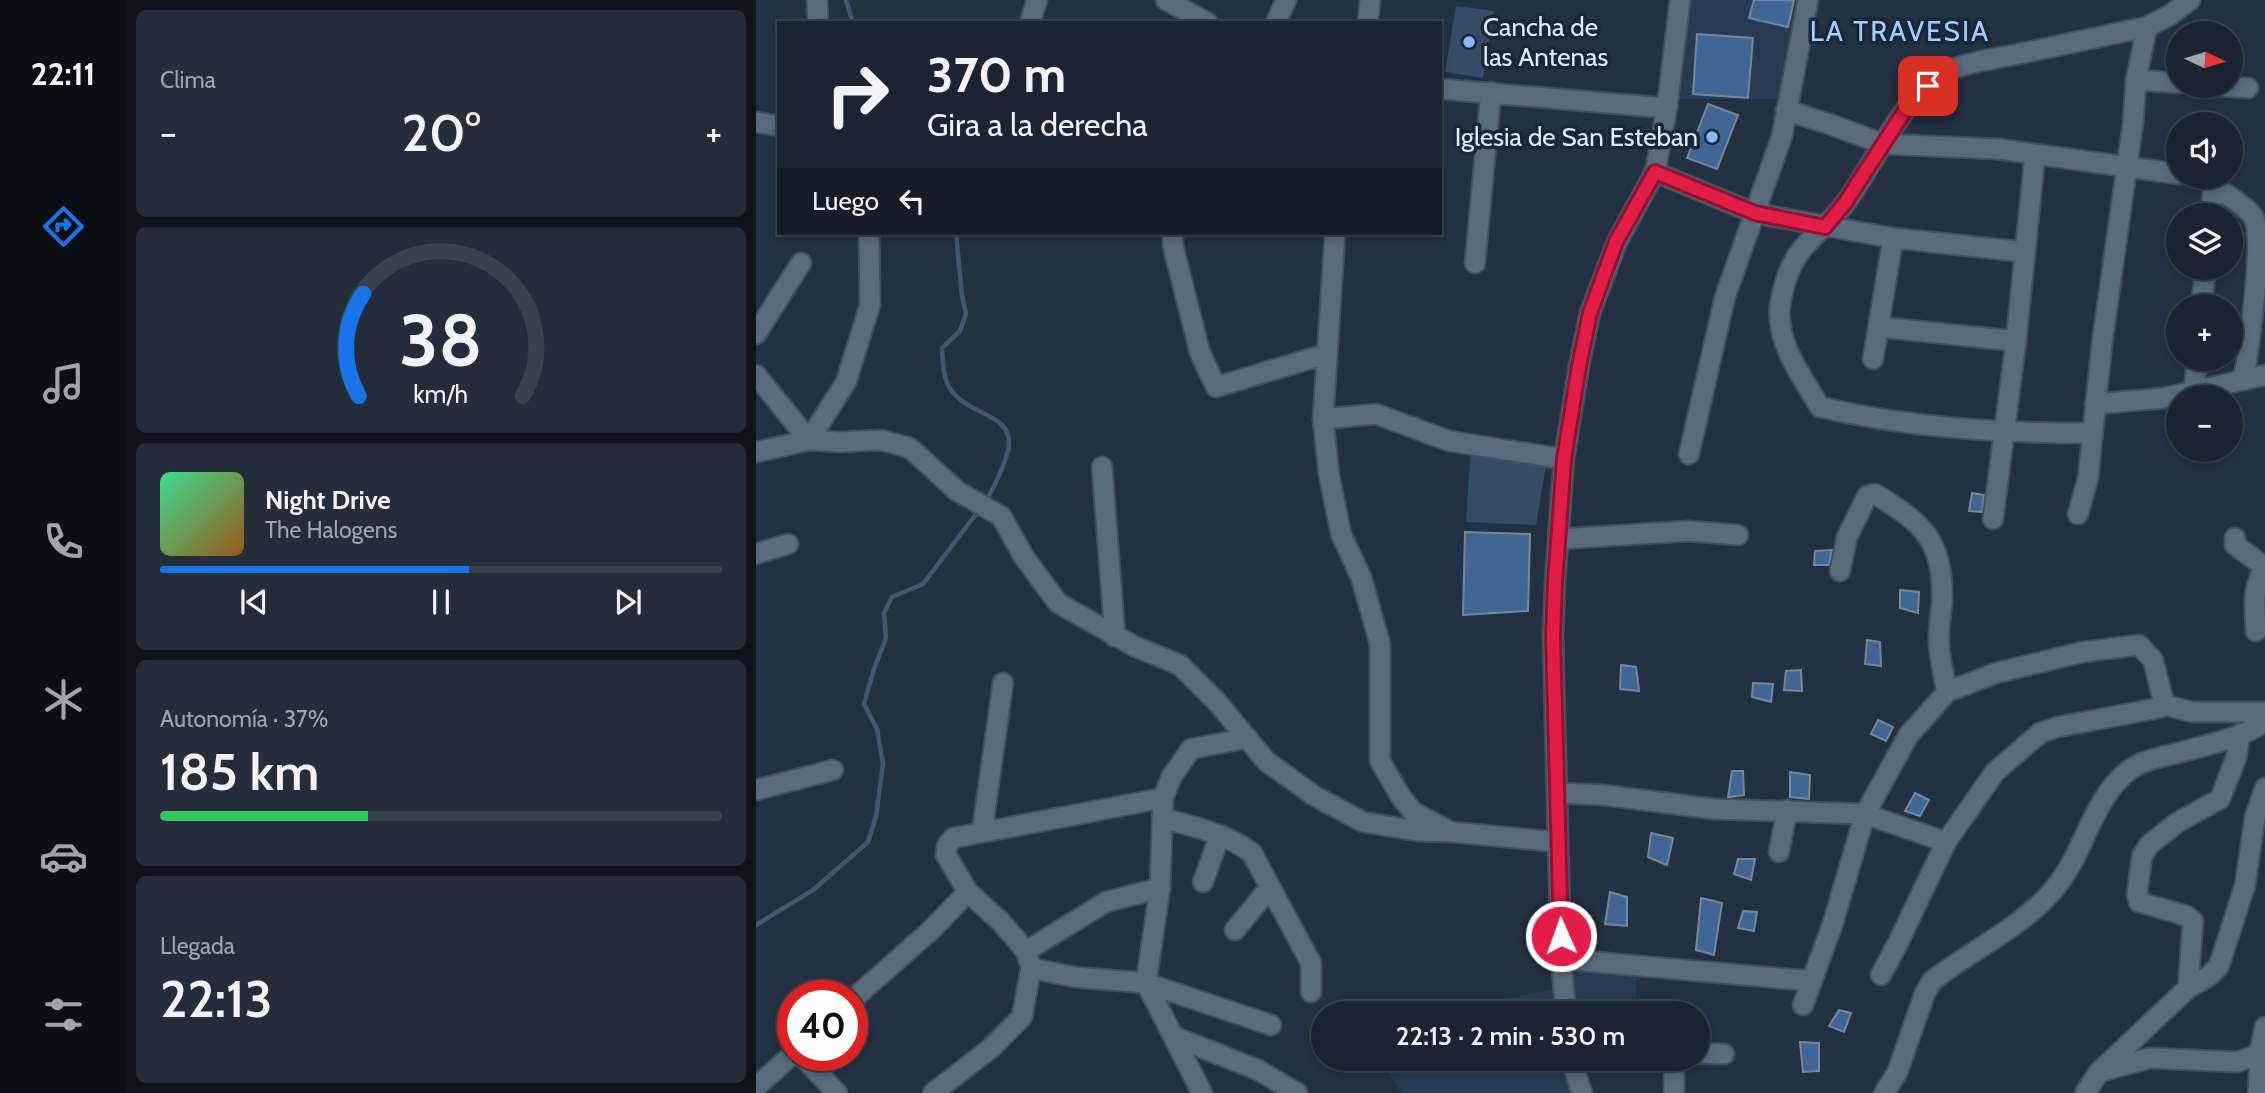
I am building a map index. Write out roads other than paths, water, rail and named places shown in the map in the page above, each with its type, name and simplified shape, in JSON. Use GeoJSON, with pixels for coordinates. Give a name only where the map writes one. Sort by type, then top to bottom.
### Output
{"type":"FeatureCollection","features":[{"type":"Feature","properties":{"kind":"street"},"geometry":{"type":"LineString","coordinates":[[817,0],[818,21]]}},
{"type":"Feature","properties":{"kind":"street"},"geometry":{"type":"LineString","coordinates":[[1031,21],[1037,0]]}},
{"type":"Feature","properties":{"kind":"street"},"geometry":{"type":"LineString","coordinates":[[1166,0],[1204,21]]}},
{"type":"Feature","properties":{"kind":"street"},"geometry":{"type":"LineString","coordinates":[[1277,21],[1286,0]]}},
{"type":"Feature","properties":{"kind":"street"},"geometry":{"type":"LineString","coordinates":[[1368,21],[1370,0]]}},
{"type":"Feature","properties":{"kind":"street"},"geometry":{"type":"LineString","coordinates":[[1565,1001],[1553,637],[1564,459],[1590,313],[1616,242],[1655,172],[1667,108],[1679,0]]}},
{"type":"Feature","properties":{"kind":"street"},"geometry":{"type":"LineString","coordinates":[[1689,454],[1725,297],[1782,136],[1808,0]]}},
{"type":"Feature","properties":{"kind":"street"},"geometry":{"type":"LineString","coordinates":[[2092,433],[2005,433],[1860,417],[1820,407],[1794,363],[1781,333],[1780,306],[1795,259],[1809,239],[1825,227],[1845,203],[1913,98],[1943,73],[1980,61],[2147,27],[2190,0]]}},
{"type":"Feature","properties":{"kind":"street"},"geometry":{"type":"LineString","coordinates":[[2078,514],[2087,488],[2095,404],[2133,123],[2136,79],[2147,27]]}},
{"type":"Feature","properties":{"kind":"street"},"geometry":{"type":"LineString","coordinates":[[2136,79],[2166,82]]}},
{"type":"Feature","properties":{"kind":"street"},"geometry":{"type":"LineString","coordinates":[[2244,88],[2248,88]]}},
{"type":"Feature","properties":{"kind":"street"},"geometry":{"type":"LineString","coordinates":[[1442,89],[1667,108]]}},
{"type":"Feature","properties":{"kind":"street"},"geometry":{"type":"LineString","coordinates":[[1475,263],[1491,92]]}},
{"type":"Feature","properties":{"kind":"street"},"geometry":{"type":"LineString","coordinates":[[1786,110],[1883,144],[1998,149],[2166,173]]}},
{"type":"Feature","properties":{"kind":"street"},"geometry":{"type":"LineString","coordinates":[[756,122],[777,126]]}},
{"type":"Feature","properties":{"kind":"street"},"geometry":{"type":"LineString","coordinates":[[1993,519],[2016,341],[2035,155]]}},
{"type":"Feature","properties":{"kind":"street"},"geometry":{"type":"LineString","coordinates":[[1655,172],[1755,213],[1893,238],[2025,252]]}},
{"type":"Feature","properties":{"kind":"street"},"geometry":{"type":"LineString","coordinates":[[2218,189],[2254,217],[2259,229],[2257,297],[2244,378]]}},
{"type":"Feature","properties":{"kind":"street"},"geometry":{"type":"LineString","coordinates":[[809,440],[846,382],[870,305],[869,235]]}},
{"type":"Feature","properties":{"kind":"street"},"geometry":{"type":"LineString","coordinates":[[1173,235],[1173,246],[1200,353],[1216,387],[1326,354]]}},
{"type":"Feature","properties":{"kind":"street"},"geometry":{"type":"LineString","coordinates":[[1335,235],[1323,419],[1329,475],[1341,534],[1361,577],[1380,643],[1380,761],[1413,812],[1451,832]]}},
{"type":"Feature","properties":{"kind":"street"},"geometry":{"type":"LineString","coordinates":[[1874,359],[1893,238]]}},
{"type":"Feature","properties":{"kind":"street"},"geometry":{"type":"LineString","coordinates":[[756,334],[801,263]]}},
{"type":"Feature","properties":{"kind":"street"},"geometry":{"type":"LineString","coordinates":[[1879,327],[2016,341]]}},
{"type":"Feature","properties":{"kind":"street"},"geometry":{"type":"LineString","coordinates":[[756,375],[809,440]]}},
{"type":"Feature","properties":{"kind":"street"},"geometry":{"type":"LineString","coordinates":[[2219,385],[2265,375]]}},
{"type":"Feature","properties":{"kind":"street"},"geometry":{"type":"LineString","coordinates":[[2095,404],[2166,397]]}},
{"type":"Feature","properties":{"kind":"street"},"geometry":{"type":"LineString","coordinates":[[1323,419],[1376,414],[1449,441],[1564,459]]}},
{"type":"Feature","properties":{"kind":"street"},"geometry":{"type":"LineString","coordinates":[[756,452],[809,440],[881,440],[910,448],[957,491],[1001,516],[1024,557],[1058,603],[1115,637],[1180,665],[1217,702],[1266,761],[1313,796],[1363,822],[1418,831],[1558,842]]}},
{"type":"Feature","properties":{"kind":"street"},"geometry":{"type":"LineString","coordinates":[[1102,467],[1115,637]]}},
{"type":"Feature","properties":{"kind":"street"},"geometry":{"type":"LineString","coordinates":[[1840,571],[1847,537],[1867,496],[1875,494],[1918,524],[1929,537],[1940,559],[1943,583],[1939,643],[1947,692]]}},
{"type":"Feature","properties":{"kind":"street"},"geometry":{"type":"LineString","coordinates":[[1559,539],[1689,531],[1738,535]]}},
{"type":"Feature","properties":{"kind":"street"},"geometry":{"type":"LineString","coordinates":[[2235,538],[2235,545],[2265,567],[2255,591],[2256,631]]}},
{"type":"Feature","properties":{"kind":"street"},"geometry":{"type":"LineString","coordinates":[[756,554],[788,544]]}},
{"type":"Feature","properties":{"kind":"street"},"geometry":{"type":"LineString","coordinates":[[1803,1005],[1833,923],[1865,814],[1908,736],[1947,692],[1996,673],[2083,653],[2138,645],[2153,660],[2163,698],[2162,704],[2158,708],[2057,727],[2040,733],[1995,772],[1947,842],[1881,975]]}},
{"type":"Feature","properties":{"kind":"street"},"geometry":{"type":"LineString","coordinates":[[982,832],[1003,683]]}},
{"type":"Feature","properties":{"kind":"street"},"geometry":{"type":"LineString","coordinates":[[2162,704],[2176,710],[2265,719]]}},
{"type":"Feature","properties":{"kind":"street"},"geometry":{"type":"LineString","coordinates":[[1884,1093],[1897,1073],[1925,993],[1932,981],[2040,904],[2055,888],[2071,866],[2095,810],[2129,770],[2142,762],[2240,735],[2265,719]]}},
{"type":"Feature","properties":{"kind":"street"},"geometry":{"type":"LineString","coordinates":[[2188,988],[2193,920],[2138,902],[2142,856],[2149,845],[2178,822],[2220,799],[2236,758],[2240,735]]}},
{"type":"Feature","properties":{"kind":"street"},"geometry":{"type":"LineString","coordinates":[[1202,1093],[1146,983],[1160,888],[1163,808],[1172,776],[1191,749],[1247,738]]}},
{"type":"Feature","properties":{"kind":"street"},"geometry":{"type":"LineString","coordinates":[[756,790],[833,771]]}},
{"type":"Feature","properties":{"kind":"street"},"geometry":{"type":"LineString","coordinates":[[2085,1093],[2099,1072],[2188,988],[2209,976],[2219,966],[2245,885],[2255,817],[2265,788]]}},
{"type":"Feature","properties":{"kind":"street"},"geometry":{"type":"LineString","coordinates":[[1558,793],[1604,795],[1713,809],[1865,814],[1947,842]]}},
{"type":"Feature","properties":{"kind":"street"},"geometry":{"type":"LineString","coordinates":[[1271,1025],[1146,983],[1074,977],[1029,960],[1001,922],[968,892],[946,855],[947,846],[953,838],[982,832],[1163,808],[1239,843],[1252,853],[1311,963],[1311,992]]}},
{"type":"Feature","properties":{"kind":"street"},"geometry":{"type":"LineString","coordinates":[[1779,852],[1787,810]]}},
{"type":"Feature","properties":{"kind":"street"},"geometry":{"type":"LineString","coordinates":[[1202,882],[1220,835]]}},
{"type":"Feature","properties":{"kind":"street"},"geometry":{"type":"LineString","coordinates":[[1235,930],[1270,887]]}},
{"type":"Feature","properties":{"kind":"street"},"geometry":{"type":"LineString","coordinates":[[933,1093],[991,1048],[1022,1017],[1029,960],[1106,902],[1160,888]]}},
{"type":"Feature","properties":{"kind":"street"},"geometry":{"type":"LineString","coordinates":[[868,986],[930,931],[968,892]]}},
{"type":"Feature","properties":{"kind":"street"},"geometry":{"type":"LineString","coordinates":[[1562,959],[1812,981]]}},
{"type":"Feature","properties":{"kind":"street"},"geometry":{"type":"LineString","coordinates":[[2259,1093],[2260,1051],[2265,1027]]}},
{"type":"Feature","properties":{"kind":"street"},"geometry":{"type":"LineString","coordinates":[[1175,1037],[1258,1070],[1297,1093]]}},
{"type":"Feature","properties":{"kind":"street"},"geometry":{"type":"LineString","coordinates":[[2099,1072],[2150,1058],[2237,1062],[2260,1051]]}},
{"type":"Feature","properties":{"kind":"street"},"geometry":{"type":"LineString","coordinates":[[1710,1053],[1724,1054]]}},
{"type":"Feature","properties":{"kind":"street"},"geometry":{"type":"LineString","coordinates":[[756,1087],[777,1068]]}},
{"type":"Feature","properties":{"kind":"street"},"geometry":{"type":"LineString","coordinates":[[816,1071],[837,1093]]}},
{"type":"Feature","properties":{"kind":"street"},"geometry":{"type":"LineString","coordinates":[[1575,1071],[1582,1093]]}},
{"type":"Feature","properties":{"kind":"street"},"geometry":{"type":"LineString","coordinates":[[1674,1071],[1674,1093]]}},
{"type":"Feature","properties":{"kind":"waterway"},"geometry":{"type":"LineString","coordinates":[[846,0],[852,21]]}},
{"type":"Feature","properties":{"kind":"waterway"},"geometry":{"type":"LineString","coordinates":[[956,235],[966,314],[960,331],[942,348],[945,376],[948,386],[961,400],[994,419],[1008,434],[1009,446],[1004,463],[985,502]]}},
{"type":"Feature","properties":{"kind":"waterway"},"geometry":{"type":"LineString","coordinates":[[756,925],[813,890],[868,842],[876,816],[883,764],[877,729],[864,704],[886,638],[884,613],[892,597],[923,584],[980,509]]}},
{"type":"Feature","properties":{"kind":"place","name":"Cancha de las Antenas"},"geometry":{"type":"Point","coordinates":[1469,42]}},
{"type":"Feature","properties":{"kind":"place","name":"Iglesia de San Esteban"},"geometry":{"type":"Point","coordinates":[1712,137]}},
{"type":"Feature","properties":{"kind":"district","name":"LA TRAVESIA"},"geometry":{"type":"Point","coordinates":[1900,31]}}]}
